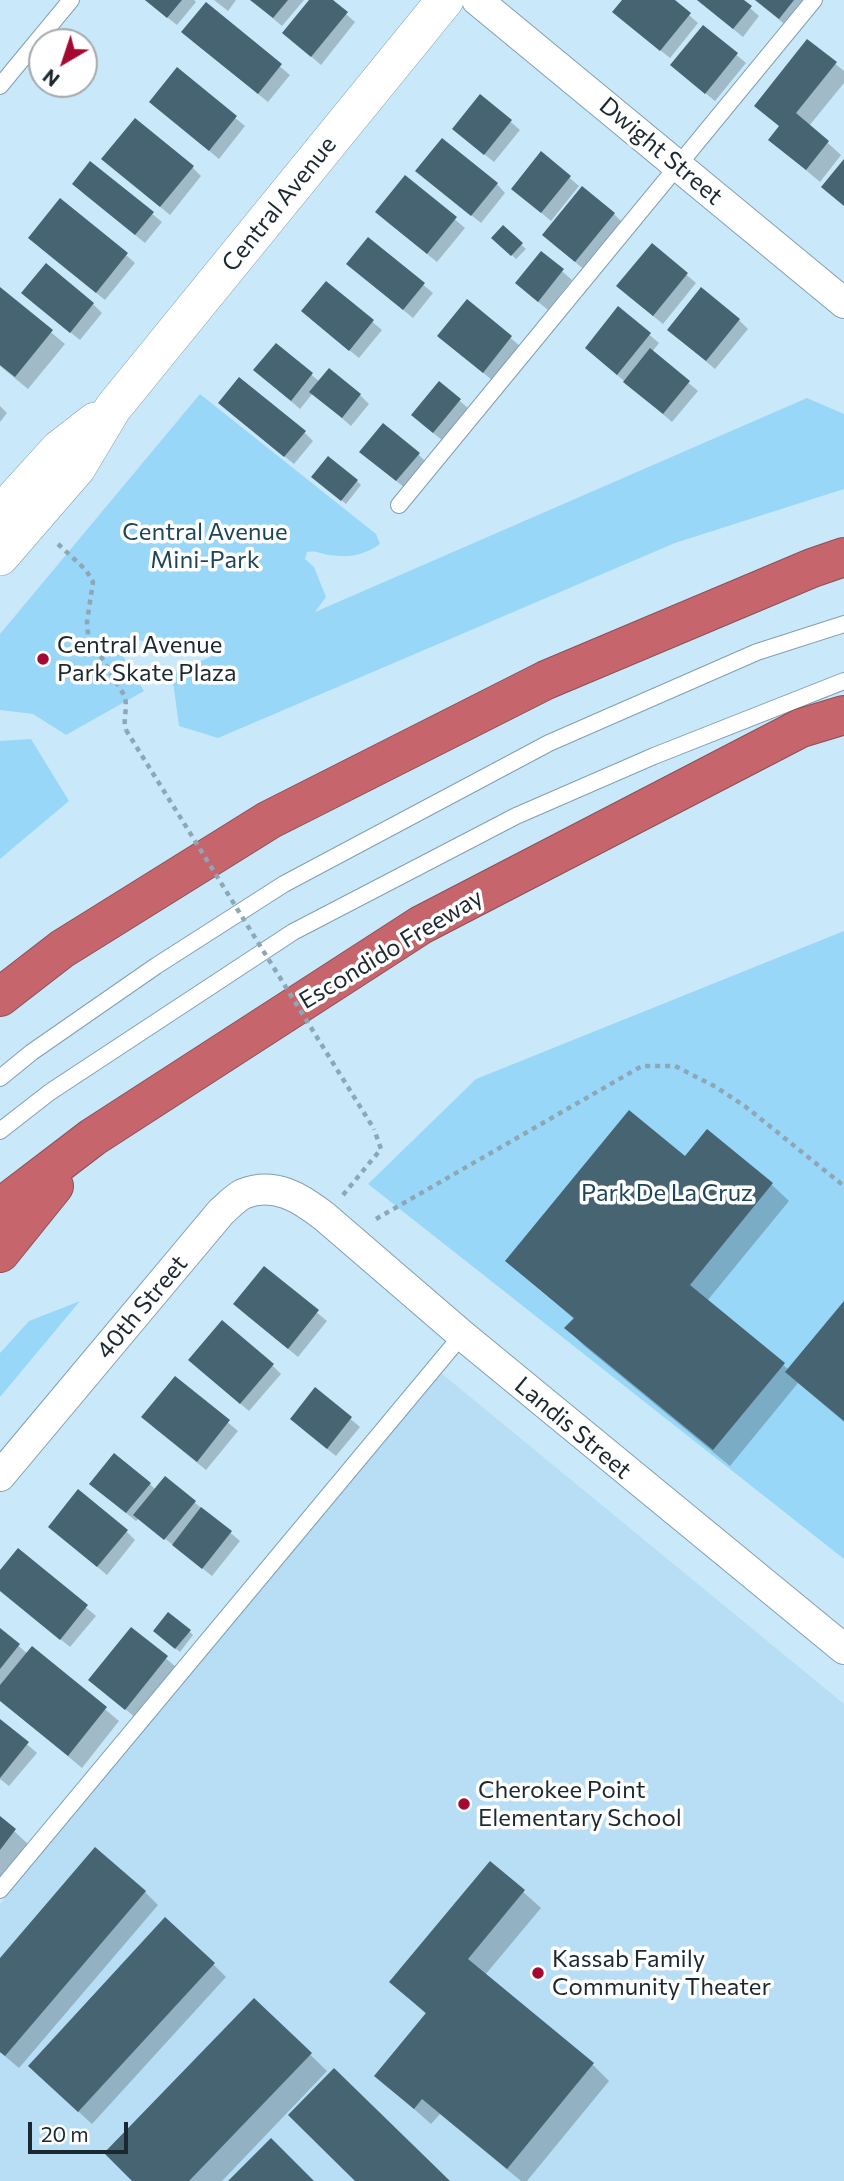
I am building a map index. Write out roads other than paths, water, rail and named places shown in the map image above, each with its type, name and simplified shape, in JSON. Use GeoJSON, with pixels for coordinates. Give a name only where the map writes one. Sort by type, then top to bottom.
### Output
{"type":"FeatureCollection","features":[{"type":"Feature","properties":{"kind":"highway"},"geometry":{"type":"LineString","coordinates":[[0,997],[62,949],[269,820],[546,680],[844,557]]}},
{"type":"Feature","properties":{"kind":"highway","name":"Escondido Freeway"},"geometry":{"type":"LineString","coordinates":[[0,1209],[93,1137],[421,925],[801,728],[844,715]]}},
{"type":"Feature","properties":{"kind":"highway"},"geometry":{"type":"LineString","coordinates":[[0,1253],[93,1137]]}},
{"type":"Feature","properties":{"kind":"street","name":"Central Avenue"},"geometry":{"type":"LineString","coordinates":[[0,557],[15,518],[59,449],[113,408],[445,0]]}},
{"type":"Feature","properties":{"kind":"street","name":"Dwight Street"},"geometry":{"type":"LineString","coordinates":[[477,0],[844,303]]}},
{"type":"Feature","properties":{"kind":"street","name":"40th Street"},"geometry":{"type":"LineString","coordinates":[[0,1476],[221,1212],[241,1195],[264,1189],[287,1192],[326,1219]]}},
{"type":"Feature","properties":{"kind":"street","name":"Landis Street"},"geometry":{"type":"LineString","coordinates":[[326,1219],[462,1335],[844,1649]]}},
{"type":"Feature","properties":{"kind":"lane"},"geometry":{"type":"LineString","coordinates":[[0,86],[71,0]]}},
{"type":"Feature","properties":{"kind":"lane"},"geometry":{"type":"LineString","coordinates":[[398,505],[814,0]]}},
{"type":"Feature","properties":{"kind":"lane"},"geometry":{"type":"LineString","coordinates":[[0,1079],[32,1052],[156,966],[296,878],[549,743],[757,652],[844,624]]}},
{"type":"Feature","properties":{"kind":"lane"},"geometry":{"type":"LineString","coordinates":[[0,1131],[50,1092],[293,932],[516,816],[653,756],[844,681]]}},
{"type":"Feature","properties":{"kind":"lane"},"geometry":{"type":"LineString","coordinates":[[0,1890],[462,1335]]}},
{"type":"Feature","properties":{"kind":"place","name":"Central Avenue Park Skate Plaza"},"geometry":{"type":"Point","coordinates":[43,659]}},
{"type":"Feature","properties":{"kind":"place","name":"Cherokee Point Elementary School"},"geometry":{"type":"Point","coordinates":[464,1804]}},
{"type":"Feature","properties":{"kind":"place","name":"Kassab Family Community Theater"},"geometry":{"type":"Point","coordinates":[538,1973]}},
{"type":"Feature","properties":{"kind":"park label","name":"Central Avenue Mini-Park"},"geometry":{"type":"Point","coordinates":[205,546]}},
{"type":"Feature","properties":{"kind":"park label","name":"Park De La Cruz"},"geometry":{"type":"Point","coordinates":[667,1193]}}]}
